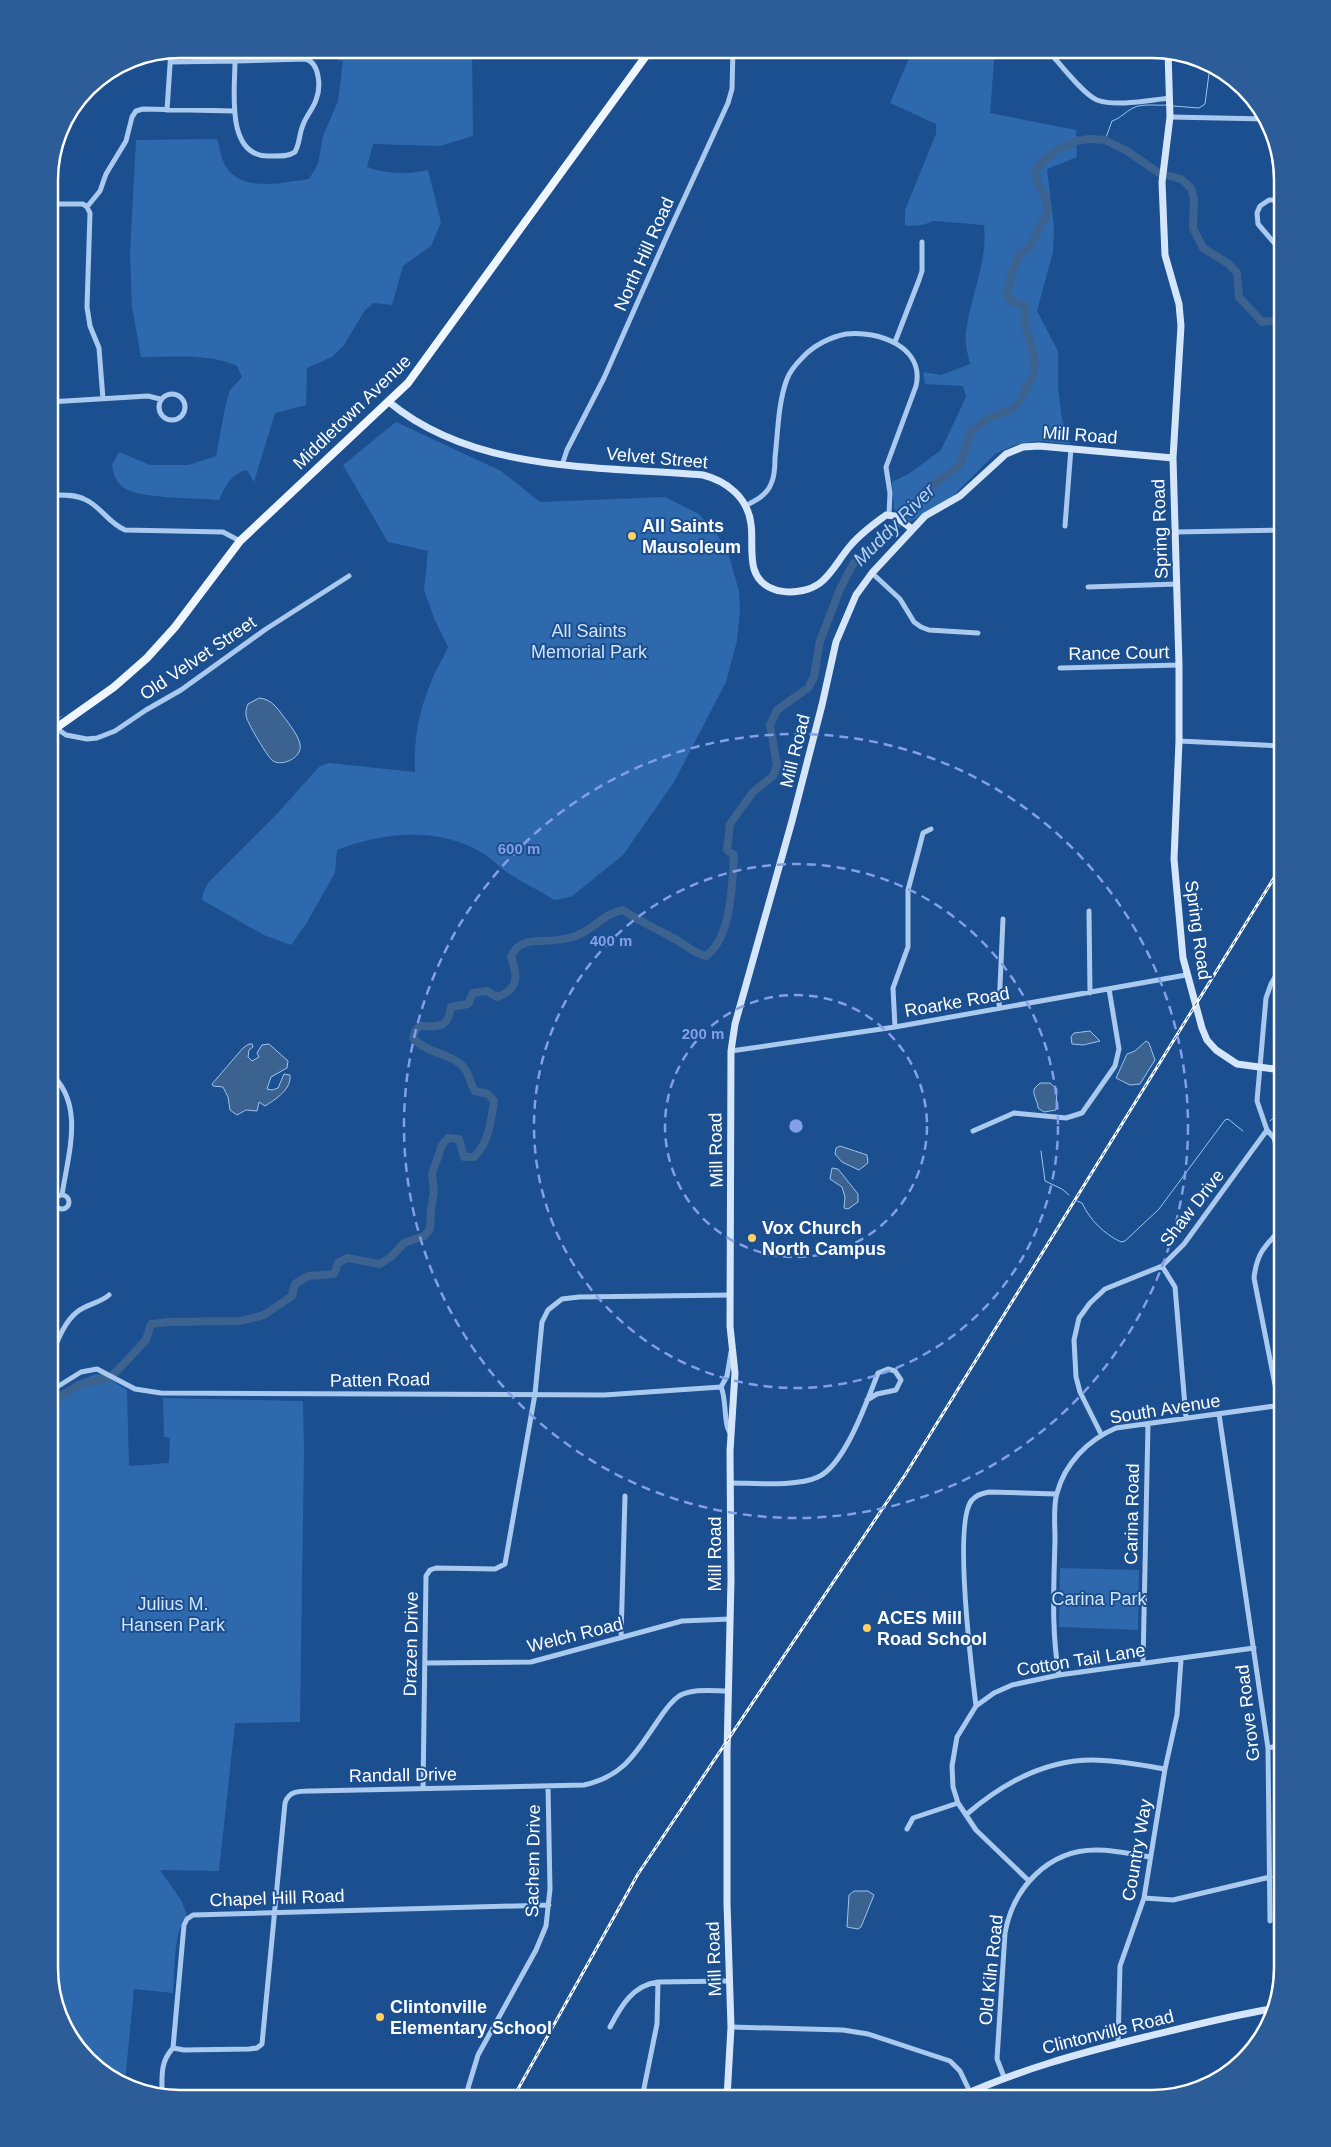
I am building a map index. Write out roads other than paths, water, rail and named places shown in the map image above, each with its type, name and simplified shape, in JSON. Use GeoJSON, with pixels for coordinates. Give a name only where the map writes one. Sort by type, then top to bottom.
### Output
{"type":"FeatureCollection","features":[{"type":"Feature","properties":{"kind":"main road","name":"Middletown Avenue"},"geometry":{"type":"LineString","coordinates":[[58,727],[114,687],[152,652],[175,627],[240,541],[389,402],[422,366],[644,58]]}},
{"type":"Feature","properties":{"kind":"street","name":"North Hill Road"},"geometry":{"type":"LineString","coordinates":[[562,465],[567,450],[604,378],[728,103],[732,89],[733,58]]}},
{"type":"Feature","properties":{"kind":"street"},"geometry":{"type":"LineString","coordinates":[[1054,58],[1075,82],[1096,100],[1114,102],[1170,98]]}},
{"type":"Feature","properties":{"kind":"street"},"geometry":{"type":"LineString","coordinates":[[167,110],[170,59]]}},
{"type":"Feature","properties":{"kind":"street","name":"Spring Road"},"geometry":{"type":"LineString","coordinates":[[1168,59],[1170,117],[1164,174],[1165,255],[1179,304],[1181,326],[1173,458],[1179,665],[1179,741],[1174,859],[1186,975],[1204,1034],[1218,1053],[1237,1064],[1274,1069]]}},
{"type":"Feature","properties":{"kind":"street"},"geometry":{"type":"LineString","coordinates":[[170,62],[235,61],[310,60],[316,68],[318,93],[303,125],[297,148],[293,154],[288,156],[261,156],[250,152],[237,126],[234,111],[235,61]]}},
{"type":"Feature","properties":{"kind":"street"},"geometry":{"type":"LineString","coordinates":[[87,207],[100,191],[106,174],[126,142],[133,114],[142,109],[234,111]]}},
{"type":"Feature","properties":{"kind":"street"},"geometry":{"type":"LineString","coordinates":[[1170,117],[1257,119]]}},
{"type":"Feature","properties":{"kind":"street"},"geometry":{"type":"LineString","coordinates":[[1274,200],[1269,200],[1260,206],[1257,219],[1258,224],[1274,243]]}},
{"type":"Feature","properties":{"kind":"street"},"geometry":{"type":"LineString","coordinates":[[58,204],[83,204],[87,207],[90,219],[87,307],[90,326],[99,348],[103,399]]}},
{"type":"Feature","properties":{"kind":"street"},"geometry":{"type":"LineString","coordinates":[[895,342],[922,271],[922,242]]}},
{"type":"Feature","properties":{"kind":"street"},"geometry":{"type":"LineString","coordinates":[[745,506],[759,498],[771,485],[783,394],[788,377],[806,353],[820,344],[845,334],[869,335],[895,342],[909,353],[914,360],[918,378],[886,467],[890,493],[889,514],[898,518],[912,529]]}},
{"type":"Feature","properties":{"kind":"street"},"geometry":{"type":"LineString","coordinates":[[58,402],[148,396],[160,399],[166,395],[178,396],[185,404],[182,416],[175,420],[163,416],[158,405],[160,399]]}},
{"type":"Feature","properties":{"kind":"street","name":"Velvet Street"},"geometry":{"type":"LineString","coordinates":[[389,402],[423,424],[468,444],[513,457],[562,465],[703,475],[724,483],[737,494],[745,506],[751,523],[753,562],[756,574],[765,584],[773,589],[792,592],[810,589],[820,582],[858,537],[889,514]]}},
{"type":"Feature","properties":{"kind":"street","name":"Mill Road"},"geometry":{"type":"LineString","coordinates":[[728,2090],[731,2027],[726,1831],[730,1619],[730,1483],[734,1380],[730,1326],[731,1051],[736,1024],[822,705],[836,642],[856,595],[872,573],[925,516],[960,496],[1006,454],[1023,447],[1034,446],[1173,458]]}},
{"type":"Feature","properties":{"kind":"street"},"geometry":{"type":"LineString","coordinates":[[1065,526],[1071,448]]}},
{"type":"Feature","properties":{"kind":"street"},"geometry":{"type":"LineString","coordinates":[[58,495],[75,496],[84,499],[114,525],[125,530],[223,532],[240,541]]}},
{"type":"Feature","properties":{"kind":"street"},"geometry":{"type":"LineString","coordinates":[[1175,532],[1274,530]]}},
{"type":"Feature","properties":{"kind":"street"},"geometry":{"type":"LineString","coordinates":[[872,573],[900,598],[914,622],[921,627],[929,630],[978,633]]}},
{"type":"Feature","properties":{"kind":"street","name":"Old Velvet Street"},"geometry":{"type":"LineString","coordinates":[[58,730],[66,736],[87,739],[97,738],[115,731],[181,690],[266,629],[349,576]]}},
{"type":"Feature","properties":{"kind":"street"},"geometry":{"type":"LineString","coordinates":[[1088,587],[1177,584]]}},
{"type":"Feature","properties":{"kind":"street","name":"Rance Court"},"geometry":{"type":"LineString","coordinates":[[1060,668],[1179,665]]}},
{"type":"Feature","properties":{"kind":"street"},"geometry":{"type":"LineString","coordinates":[[1179,741],[1274,746]]}},
{"type":"Feature","properties":{"kind":"street"},"geometry":{"type":"LineString","coordinates":[[895,1027],[893,988],[908,947],[908,890],[923,833],[931,829]]}},
{"type":"Feature","properties":{"kind":"street"},"geometry":{"type":"LineString","coordinates":[[1089,911],[1090,993]]}},
{"type":"Feature","properties":{"kind":"street"},"geometry":{"type":"LineString","coordinates":[[999,1008],[1004,919]]}},
{"type":"Feature","properties":{"kind":"street","name":"Roarke Road"},"geometry":{"type":"LineString","coordinates":[[731,1051],[895,1027],[1186,975]]}},
{"type":"Feature","properties":{"kind":"street"},"geometry":{"type":"LineString","coordinates":[[1274,984],[1266,998],[1257,1101],[1267,1130],[1274,1138]]}},
{"type":"Feature","properties":{"kind":"street"},"geometry":{"type":"LineString","coordinates":[[973,1131],[1014,1113],[1066,1118],[1082,1113],[1115,1066],[1119,1049],[1109,989]]}},
{"type":"Feature","properties":{"kind":"street"},"geometry":{"type":"LineString","coordinates":[[58,1083],[64,1090],[70,1105],[72,1119],[62,1195]]}},
{"type":"Feature","properties":{"kind":"street","name":"Shaw Drive"},"geometry":{"type":"LineString","coordinates":[[1101,1434],[1080,1392],[1076,1377],[1074,1340],[1080,1318],[1090,1302],[1105,1289],[1162,1266],[1184,1244],[1267,1130]]}},
{"type":"Feature","properties":{"kind":"street"},"geometry":{"type":"LineString","coordinates":[[1274,1236],[1261,1250],[1254,1278],[1274,1372]]}},
{"type":"Feature","properties":{"kind":"street"},"geometry":{"type":"LineString","coordinates":[[1162,1266],[1175,1287],[1186,1418]]}},
{"type":"Feature","properties":{"kind":"street"},"geometry":{"type":"LineString","coordinates":[[58,1341],[66,1324],[76,1313],[109,1295]]}},
{"type":"Feature","properties":{"kind":"street"},"geometry":{"type":"LineString","coordinates":[[535,1394],[542,1322],[548,1310],[562,1299],[598,1296],[731,1295]]}},
{"type":"Feature","properties":{"kind":"street"},"geometry":{"type":"LineString","coordinates":[[731,1434],[727,1428],[726,1400],[721,1386],[727,1376],[730,1355],[733,1349]]}},
{"type":"Feature","properties":{"kind":"street","name":"Patten Road"},"geometry":{"type":"LineString","coordinates":[[58,1386],[81,1372],[97,1369],[135,1389],[161,1393],[359,1395],[473,1393],[627,1394],[721,1386]]}},
{"type":"Feature","properties":{"kind":"street"},"geometry":{"type":"LineString","coordinates":[[730,1483],[798,1482],[818,1478],[842,1454],[878,1373],[888,1369],[895,1371],[901,1380],[896,1390],[892,1393],[877,1394],[867,1400]]}},
{"type":"Feature","properties":{"kind":"street","name":"Drazen Drive"},"geometry":{"type":"LineString","coordinates":[[423,1789],[426,1576],[430,1570],[436,1568],[495,1569],[505,1564],[535,1394]]}},
{"type":"Feature","properties":{"kind":"street","name":"South Avenue"},"geometry":{"type":"LineString","coordinates":[[1059,1675],[1053,1634],[1056,1494],[1066,1470],[1078,1453],[1101,1434],[1116,1428],[1274,1406]]}},
{"type":"Feature","properties":{"kind":"street","name":"Grove Road"},"geometry":{"type":"LineString","coordinates":[[1219,1414],[1268,1748],[1270,1921]]}},
{"type":"Feature","properties":{"kind":"street","name":"Carina Road"},"geometry":{"type":"LineString","coordinates":[[1143,1664],[1148,1424]]}},
{"type":"Feature","properties":{"kind":"street"},"geometry":{"type":"LineString","coordinates":[[976,1706],[964,1590],[966,1514],[972,1500],[981,1494],[989,1492],[1056,1494]]}},
{"type":"Feature","properties":{"kind":"street"},"geometry":{"type":"LineString","coordinates":[[621,1638],[625,1496]]}},
{"type":"Feature","properties":{"kind":"street","name":"Welch Road"},"geometry":{"type":"LineString","coordinates":[[425,1663],[531,1662],[682,1621],[730,1619]]}},
{"type":"Feature","properties":{"kind":"street","name":"Cotton Tail Lane"},"geometry":{"type":"LineString","coordinates":[[1028,1880],[976,1830],[958,1803],[952,1787],[952,1766],[957,1737],[976,1706],[994,1693],[1012,1685],[1059,1675],[1180,1660],[1254,1648]]}},
{"type":"Feature","properties":{"kind":"street","name":"Country Way"},"geometry":{"type":"LineString","coordinates":[[1118,2044],[1120,1966],[1144,1898],[1165,1769],[1177,1716],[1180,1660]]}},
{"type":"Feature","properties":{"kind":"street","name":"Randall Drive"},"geometry":{"type":"LineString","coordinates":[[173,2048],[184,2050],[250,2049],[257,2048],[262,2044],[285,1803],[290,1794],[300,1791],[584,1785],[601,1781],[613,1775],[633,1758],[664,1712],[679,1696],[691,1692],[728,1690]]}},
{"type":"Feature","properties":{"kind":"street"},"geometry":{"type":"LineString","coordinates":[[1268,1748],[1274,1747]]}},
{"type":"Feature","properties":{"kind":"street"},"geometry":{"type":"LineString","coordinates":[[967,1814],[986,1798],[1009,1783],[1032,1772],[1066,1763],[1091,1760],[1114,1761],[1165,1769]]}},
{"type":"Feature","properties":{"kind":"street","name":"Sachem Drive"},"geometry":{"type":"LineString","coordinates":[[468,2089],[478,2054],[540,1943],[546,1926],[549,1904],[548,1786]]}},
{"type":"Feature","properties":{"kind":"street"},"geometry":{"type":"LineString","coordinates":[[907,1828],[913,1818],[958,1803]]}},
{"type":"Feature","properties":{"kind":"street","name":"Old Kiln Road"},"geometry":{"type":"LineString","coordinates":[[1004,2077],[997,2058],[1005,1933],[1012,1907],[1028,1880],[1049,1864],[1084,1851],[1105,1850],[1150,1857]]}},
{"type":"Feature","properties":{"kind":"street"},"geometry":{"type":"LineString","coordinates":[[1144,1898],[1173,1900],[1270,1877]]}},
{"type":"Feature","properties":{"kind":"street","name":"Chapel Hill Road"},"geometry":{"type":"LineString","coordinates":[[162,2088],[165,2056],[173,2048],[184,1925],[188,1919],[201,1914],[549,1904]]}},
{"type":"Feature","properties":{"kind":"street"},"geometry":{"type":"LineString","coordinates":[[610,2027],[617,2013],[630,1996],[648,1984],[658,1982],[729,1981]]}},
{"type":"Feature","properties":{"kind":"street"},"geometry":{"type":"LineString","coordinates":[[644,2089],[658,2024],[658,1982]]}},
{"type":"Feature","properties":{"kind":"street","name":"Clintonville Road"},"geometry":{"type":"LineString","coordinates":[[975,2090],[1004,2077],[1042,2064],[1118,2044],[1265,2010]]}},
{"type":"Feature","properties":{"kind":"street"},"geometry":{"type":"LineString","coordinates":[[731,2027],[842,2030],[868,2034],[950,2061],[960,2072],[969,2090]]}},
{"type":"Feature","properties":{"kind":"waterway"},"geometry":{"type":"LineString","coordinates":[[1173,106],[1199,108],[1205,104],[1209,72]]}},
{"type":"Feature","properties":{"kind":"waterway"},"geometry":{"type":"LineString","coordinates":[[1105,140],[1112,121],[1137,106],[1167,105]]}},
{"type":"Feature","properties":{"kind":"waterway","name":"Muddy River"},"geometry":{"type":"LineString","coordinates":[[58,1397],[84,1383],[107,1379],[116,1372],[146,1340],[151,1324],[241,1321],[264,1315],[292,1296],[295,1284],[308,1276],[334,1274],[338,1263],[347,1258],[380,1264],[391,1257],[404,1243],[424,1236],[430,1229],[434,1192],[432,1174],[442,1145],[448,1138],[459,1139],[464,1157],[474,1157],[486,1138],[494,1101],[488,1094],[475,1091],[467,1072],[455,1060],[426,1047],[413,1038],[415,1031],[420,1026],[442,1025],[448,1019],[451,1007],[468,1004],[473,993],[487,991],[497,997],[509,990],[515,981],[515,970],[511,957],[520,945],[534,941],[556,940],[575,936],[611,914],[623,910],[698,953],[706,956],[715,947],[726,923],[731,895],[734,855],[727,850],[730,824],[753,792],[773,776],[777,765],[770,725],[777,710],[808,688],[814,677],[820,641],[840,589],[853,564],[884,540],[928,488],[960,465],[971,431],[986,420],[1012,409],[1019,402],[1033,375],[1035,363],[1030,339],[1025,327],[1025,306],[1011,301],[1007,294],[1018,256],[1031,245],[1048,211],[1045,196],[1037,182],[1036,170],[1042,162],[1057,150],[1076,141],[1089,139],[1105,140],[1127,151],[1159,173],[1181,179],[1191,188],[1194,199],[1193,228],[1203,248],[1229,264],[1237,273],[1239,297],[1262,322],[1274,320]]}},
{"type":"Feature","properties":{"kind":"waterway"},"geometry":{"type":"LineString","coordinates":[[1270,1121],[1274,1117]]}},
{"type":"Feature","properties":{"kind":"waterway"},"geometry":{"type":"LineString","coordinates":[[1077,1201],[1082,1203],[1093,1221],[1103,1231],[1121,1242],[1125,1241],[1159,1209],[1225,1120],[1228,1119],[1243,1131]]}},
{"type":"Feature","properties":{"kind":"waterway"},"geometry":{"type":"LineString","coordinates":[[1041,1151],[1045,1181],[1062,1189],[1069,1195]]}},
{"type":"Feature","properties":{"kind":"railway"},"geometry":{"type":"LineString","coordinates":[[518,2089],[638,1874],[905,1475],[1274,878]]}},
{"type":"Feature","properties":{"kind":"place","name":"All Saints Mausoleum"},"geometry":{"type":"Point","coordinates":[632,536]}},
{"type":"Feature","properties":{"kind":"place","name":"Vox Church North Campus"},"geometry":{"type":"Point","coordinates":[752,1238]}},
{"type":"Feature","properties":{"kind":"place","name":"ACES Mill Road School"},"geometry":{"type":"Point","coordinates":[867,1628]}},
{"type":"Feature","properties":{"kind":"place","name":"Clintonville Elementary School"},"geometry":{"type":"Point","coordinates":[380,2017]}},
{"type":"Feature","properties":{"kind":"park label","name":"All Saints Memorial Park"},"geometry":{"type":"Point","coordinates":[589,641]}},
{"type":"Feature","properties":{"kind":"park label","name":"Carina Park"},"geometry":{"type":"Point","coordinates":[1099,1599]}},
{"type":"Feature","properties":{"kind":"park label","name":"Julius M. Hansen Park"},"geometry":{"type":"Point","coordinates":[173,1614]}}]}
